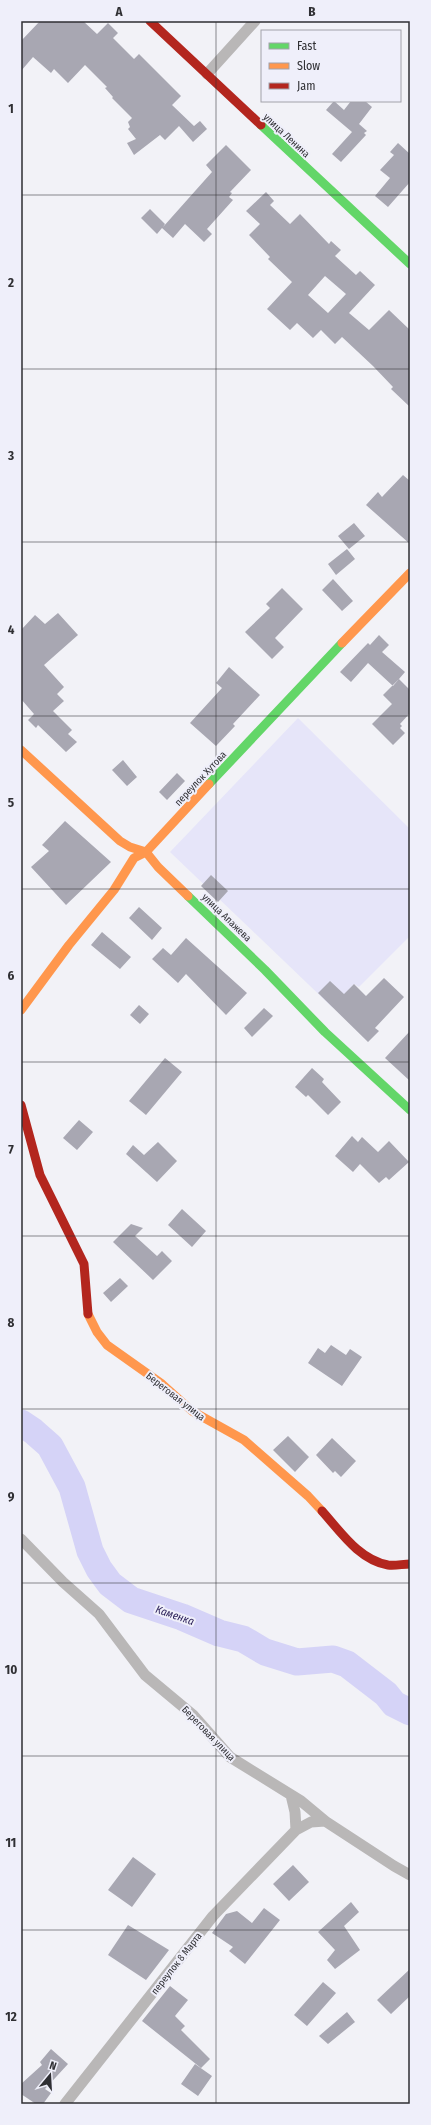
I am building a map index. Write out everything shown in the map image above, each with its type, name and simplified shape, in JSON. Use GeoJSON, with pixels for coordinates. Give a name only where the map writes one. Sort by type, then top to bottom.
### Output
{"type":"FeatureCollection","features":[{"type":"Feature","properties":{"kind":"street","name":"улица Ленина"},"geometry":{"type":"LineString","coordinates":[[150,21],[410,264]]}},
{"type":"Feature","properties":{"kind":"street"},"geometry":{"type":"LineString","coordinates":[[207,74],[255,21]]}},
{"type":"Feature","properties":{"kind":"street","name":"переулок Хутова"},"geometry":{"type":"LineString","coordinates":[[21,1010],[69,945],[114,890],[134,858],[146,852],[280,708],[410,573]]}},
{"type":"Feature","properties":{"kind":"street"},"geometry":{"type":"LineString","coordinates":[[21,750],[120,841],[130,847],[146,852]]}},
{"type":"Feature","properties":{"kind":"street","name":"улица Апажева"},"geometry":{"type":"LineString","coordinates":[[146,852],[158,867],[265,970],[326,1032],[410,1110]]}},
{"type":"Feature","properties":{"kind":"street","name":"Береговая улица"},"geometry":{"type":"LineString","coordinates":[[21,1105],[40,1175],[84,1264],[84,1278],[90,1321],[107,1345],[123,1358],[162,1384],[192,1411],[244,1440],[308,1496],[358,1551],[380,1562],[390,1565],[410,1564]]}},
{"type":"Feature","properties":{"kind":"street","name":"Береговая улица"},"geometry":{"type":"LineString","coordinates":[[21,1539],[63,1582],[99,1614],[145,1675],[193,1715],[230,1757],[292,1795],[325,1821],[410,1875]]}},
{"type":"Feature","properties":{"kind":"street"},"geometry":{"type":"LineString","coordinates":[[292,1795],[296,1830],[312,1822],[325,1821]]}},
{"type":"Feature","properties":{"kind":"street","name":"переулок 8 Марта"},"geometry":{"type":"LineString","coordinates":[[65,2104],[213,1916],[296,1830]]}},
{"type":"Feature","properties":{"kind":"shaded area"},"geometry":{"type":"Polygon","coordinates":[[[298,718],[410,829],[410,936],[359,987],[354,984],[332,1007],[170,852],[298,718]]]}},
{"type":"Feature","properties":{"kind":"building"},"geometry":{"type":"Polygon","coordinates":[[[40,21],[83,21],[97,34],[108,23],[118,33],[113,38],[134,59],[139,54],[181,96],[172,105],[194,126],[200,121],[207,129],[193,142],[179,126],[165,140],[160,135],[134,155],[127,143],[136,139],[128,129],[130,127],[128,122],[132,118],[112,98],[113,97],[105,88],[107,87],[85,65],[68,83],[54,69],[51,73],[33,57],[21,71],[21,41],[40,21]]]}},
{"type":"Feature","properties":{"kind":"building"},"geometry":{"type":"Polygon","coordinates":[[[333,102],[344,110],[350,102],[366,102],[372,107],[359,124],[367,131],[364,133],[366,135],[341,162],[332,154],[352,132],[326,110],[333,102]]]}},
{"type":"Feature","properties":{"kind":"building"},"geometry":{"type":"Polygon","coordinates":[[[398,143],[410,154],[410,182],[388,207],[375,196],[390,178],[380,170],[394,155],[390,152],[398,143]]]}},
{"type":"Feature","properties":{"kind":"building"},"geometry":{"type":"Polygon","coordinates":[[[226,145],[251,170],[230,192],[232,193],[229,197],[233,200],[207,229],[212,234],[204,242],[185,224],[173,238],[162,228],[157,234],[141,218],[150,209],[165,224],[163,227],[212,172],[206,165],[226,145]]]}},
{"type":"Feature","properties":{"kind":"building"},"geometry":{"type":"Polygon","coordinates":[[[266,192],[274,201],[270,205],[290,224],[300,214],[329,244],[331,241],[341,250],[335,256],[356,275],[360,271],[375,285],[349,313],[369,330],[389,310],[410,330],[410,407],[391,389],[393,387],[373,366],[342,337],[335,344],[321,330],[313,338],[297,323],[290,330],[267,309],[292,282],[268,259],[270,257],[249,235],[260,224],[246,211],[266,192]],[[325,276],[308,295],[328,313],[346,294],[325,276]]]}},
{"type":"Feature","properties":{"kind":"building"},"geometry":{"type":"Polygon","coordinates":[[[403,475],[410,481],[410,544],[366,505],[378,492],[382,497],[403,475]]]}},
{"type":"Feature","properties":{"kind":"building"},"geometry":{"type":"Polygon","coordinates":[[[354,523],[365,536],[349,549],[338,536],[354,523]]]}},
{"type":"Feature","properties":{"kind":"building"},"geometry":{"type":"Polygon","coordinates":[[[347,549],[355,559],[336,575],[328,564],[347,549]]]}},
{"type":"Feature","properties":{"kind":"building"},"geometry":{"type":"Polygon","coordinates":[[[333,579],[353,601],[342,611],[322,590],[333,579]]]}},
{"type":"Feature","properties":{"kind":"building"},"geometry":{"type":"Polygon","coordinates":[[[282,588],[303,609],[275,638],[284,647],[272,659],[245,632],[270,608],[266,604],[282,588]]]}},
{"type":"Feature","properties":{"kind":"building"},"geometry":{"type":"Polygon","coordinates":[[[58,613],[78,635],[44,665],[64,687],[57,694],[64,701],[53,711],[72,730],[68,734],[77,742],[66,752],[38,725],[36,728],[28,720],[34,714],[21,699],[21,630],[35,615],[45,624],[58,613]]]}},
{"type":"Feature","properties":{"kind":"building"},"geometry":{"type":"Polygon","coordinates":[[[379,635],[389,645],[382,652],[405,672],[393,686],[368,663],[351,682],[340,672],[368,643],[370,645],[379,635]]]}},
{"type":"Feature","properties":{"kind":"building"},"geometry":{"type":"Polygon","coordinates":[[[229,667],[260,695],[233,724],[235,726],[216,746],[190,723],[222,688],[216,683],[229,667]]]}},
{"type":"Feature","properties":{"kind":"building"},"geometry":{"type":"Polygon","coordinates":[[[399,679],[410,690],[410,713],[400,724],[402,726],[400,728],[405,733],[393,745],[372,724],[392,704],[383,695],[399,679]]]}},
{"type":"Feature","properties":{"kind":"building"},"geometry":{"type":"Polygon","coordinates":[[[123,760],[137,777],[127,786],[112,770],[123,760]]]}},
{"type":"Feature","properties":{"kind":"building"},"geometry":{"type":"Polygon","coordinates":[[[177,773],[185,781],[167,800],[159,792],[177,773]]]}},
{"type":"Feature","properties":{"kind":"building"},"geometry":{"type":"Polygon","coordinates":[[[65,821],[111,862],[66,905],[31,867],[49,851],[42,845],[65,821]]]}},
{"type":"Feature","properties":{"kind":"building"},"geometry":{"type":"Polygon","coordinates":[[[211,875],[228,891],[218,902],[201,886],[211,875]]]}},
{"type":"Feature","properties":{"kind":"building"},"geometry":{"type":"Polygon","coordinates":[[[139,907],[162,928],[152,940],[129,918],[139,907]]]}},
{"type":"Feature","properties":{"kind":"building"},"geometry":{"type":"Polygon","coordinates":[[[102,932],[131,957],[120,969],[91,945],[102,932]]]}},
{"type":"Feature","properties":{"kind":"building"},"geometry":{"type":"Polygon","coordinates":[[[186,938],[247,993],[226,1015],[186,974],[178,983],[152,959],[163,948],[171,955],[186,938]]]}},
{"type":"Feature","properties":{"kind":"building"},"geometry":{"type":"Polygon","coordinates":[[[384,978],[404,997],[375,1028],[379,1031],[368,1042],[318,993],[330,981],[344,994],[354,984],[366,996],[384,978]]]}},
{"type":"Feature","properties":{"kind":"building"},"geometry":{"type":"Polygon","coordinates":[[[139,1005],[149,1014],[140,1024],[130,1015],[139,1005]]]}},
{"type":"Feature","properties":{"kind":"building"},"geometry":{"type":"Polygon","coordinates":[[[264,1008],[273,1016],[252,1037],[244,1028],[264,1008]]]}},
{"type":"Feature","properties":{"kind":"building"},"geometry":{"type":"Polygon","coordinates":[[[410,1031],[410,1081],[385,1058],[410,1031]]]}},
{"type":"Feature","properties":{"kind":"building"},"geometry":{"type":"Polygon","coordinates":[[[165,1058],[182,1072],[146,1115],[129,1101],[165,1058]]]}},
{"type":"Feature","properties":{"kind":"building"},"geometry":{"type":"Polygon","coordinates":[[[312,1068],[324,1079],[322,1082],[341,1102],[328,1115],[308,1095],[306,1097],[295,1087],[312,1068]]]}},
{"type":"Feature","properties":{"kind":"building"},"geometry":{"type":"Polygon","coordinates":[[[79,1120],[93,1132],[77,1150],[63,1138],[79,1120]]]}},
{"type":"Feature","properties":{"kind":"building"},"geometry":{"type":"Polygon","coordinates":[[[352,1136],[358,1142],[362,1137],[378,1152],[389,1141],[409,1162],[389,1180],[386,1177],[379,1183],[360,1164],[353,1172],[335,1156],[352,1136]]]}},
{"type":"Feature","properties":{"kind":"building"},"geometry":{"type":"Polygon","coordinates":[[[158,1142],[177,1161],[157,1182],[126,1154],[133,1145],[144,1155],[158,1142]]]}},
{"type":"Feature","properties":{"kind":"building"},"geometry":{"type":"Polygon","coordinates":[[[182,1209],[206,1231],[192,1247],[168,1225],[182,1209]]]}},
{"type":"Feature","properties":{"kind":"building"},"geometry":{"type":"Polygon","coordinates":[[[131,1224],[143,1228],[135,1236],[157,1256],[162,1251],[172,1261],[153,1280],[113,1242],[131,1224]]]}},
{"type":"Feature","properties":{"kind":"building"},"geometry":{"type":"Polygon","coordinates":[[[120,1278],[128,1286],[111,1302],[103,1293],[120,1278]]]}},
{"type":"Feature","properties":{"kind":"building"},"geometry":{"type":"Polygon","coordinates":[[[331,1345],[346,1355],[350,1349],[362,1357],[342,1386],[308,1363],[318,1348],[325,1353],[331,1345]]]}},
{"type":"Feature","properties":{"kind":"building"},"geometry":{"type":"Polygon","coordinates":[[[288,1436],[309,1457],[295,1472],[273,1450],[288,1436]]]}},
{"type":"Feature","properties":{"kind":"building"},"geometry":{"type":"Polygon","coordinates":[[[332,1438],[356,1461],[341,1477],[335,1471],[333,1473],[316,1455],[332,1438]]]}},
{"type":"Feature","properties":{"kind":"building"},"geometry":{"type":"Polygon","coordinates":[[[133,1857],[156,1874],[132,1907],[108,1890],[133,1857]]]}},
{"type":"Feature","properties":{"kind":"building"},"geometry":{"type":"Polygon","coordinates":[[[293,1865],[309,1882],[289,1901],[273,1884],[293,1865]]]}},
{"type":"Feature","properties":{"kind":"building"},"geometry":{"type":"Polygon","coordinates":[[[351,1902],[359,1912],[344,1926],[360,1950],[335,1969],[327,1960],[335,1950],[318,1932],[351,1902]]]}},
{"type":"Feature","properties":{"kind":"building"},"geometry":{"type":"Polygon","coordinates":[[[264,1908],[280,1920],[245,1964],[229,1951],[233,1947],[212,1933],[226,1914],[237,1911],[252,1923],[264,1908]]]}},
{"type":"Feature","properties":{"kind":"building"},"geometry":{"type":"Polygon","coordinates":[[[128,1925],[169,1950],[146,1980],[108,1955],[128,1925]]]}},
{"type":"Feature","properties":{"kind":"building"},"geometry":{"type":"Polygon","coordinates":[[[410,1969],[410,1996],[391,2014],[377,2000],[410,1969]]]}},
{"type":"Feature","properties":{"kind":"building"},"geometry":{"type":"Polygon","coordinates":[[[323,1982],[336,1993],[307,2026],[294,2015],[323,1982]]]}},
{"type":"Feature","properties":{"kind":"building"},"geometry":{"type":"Polygon","coordinates":[[[170,1986],[188,2000],[175,2016],[185,2026],[181,2030],[210,2059],[201,2068],[142,2021],[170,1986]]]}},
{"type":"Feature","properties":{"kind":"building"},"geometry":{"type":"Polygon","coordinates":[[[347,2012],[355,2022],[328,2044],[319,2036],[347,2012]]]}},
{"type":"Feature","properties":{"kind":"building"},"geometry":{"type":"Polygon","coordinates":[[[51,2049],[68,2064],[45,2089],[51,2093],[43,2104],[36,2104],[21,2094],[21,2084],[42,2065],[40,2062],[51,2049]]]}},
{"type":"Feature","properties":{"kind":"building"},"geometry":{"type":"Polygon","coordinates":[[[195,2064],[212,2076],[198,2096],[181,2084],[195,2064]]]}},
{"type":"Feature","properties":{"kind":"waterway","name":"Каменка"},"geometry":{"type":"LineString","coordinates":[[21,1423],[50,1446],[72,1487],[90,1551],[99,1569],[110,1584],[131,1600],[182,1617],[219,1633],[243,1639],[265,1652],[297,1662],[333,1659],[347,1664],[386,1694],[394,1704],[410,1712]]}},
{"type":"Feature","properties":{"kind":"traffic: fast"},"geometry":{"type":"LineString","coordinates":[[261,125],[410,264]]}},
{"type":"Feature","properties":{"kind":"traffic: fast"},"geometry":{"type":"LineString","coordinates":[[209,784],[342,643]]}},
{"type":"Feature","properties":{"kind":"traffic: fast"},"geometry":{"type":"LineString","coordinates":[[188,896],[265,970],[325,1032],[410,1110]]}},
{"type":"Feature","properties":{"kind":"traffic: slow"},"geometry":{"type":"LineString","coordinates":[[342,643],[410,573]]}},
{"type":"Feature","properties":{"kind":"traffic: slow"},"geometry":{"type":"LineString","coordinates":[[21,750],[120,841],[130,847],[146,852],[158,867],[188,896]]}},
{"type":"Feature","properties":{"kind":"traffic: slow"},"geometry":{"type":"LineString","coordinates":[[21,1010],[69,945],[114,890],[134,858],[146,852],[209,784]]}},
{"type":"Feature","properties":{"kind":"traffic: slow"},"geometry":{"type":"LineString","coordinates":[[88,1314],[97,1332],[107,1345],[162,1384],[192,1411],[244,1440],[308,1496],[322,1511]]}},
{"type":"Feature","properties":{"kind":"traffic: jam"},"geometry":{"type":"LineString","coordinates":[[150,21],[261,125]]}},
{"type":"Feature","properties":{"kind":"traffic: jam"},"geometry":{"type":"LineString","coordinates":[[21,1105],[40,1175],[84,1264],[88,1314]]}},
{"type":"Feature","properties":{"kind":"traffic: jam"},"geometry":{"type":"LineString","coordinates":[[322,1511],[343,1536],[368,1557],[388,1565],[410,1564]]}}]}
